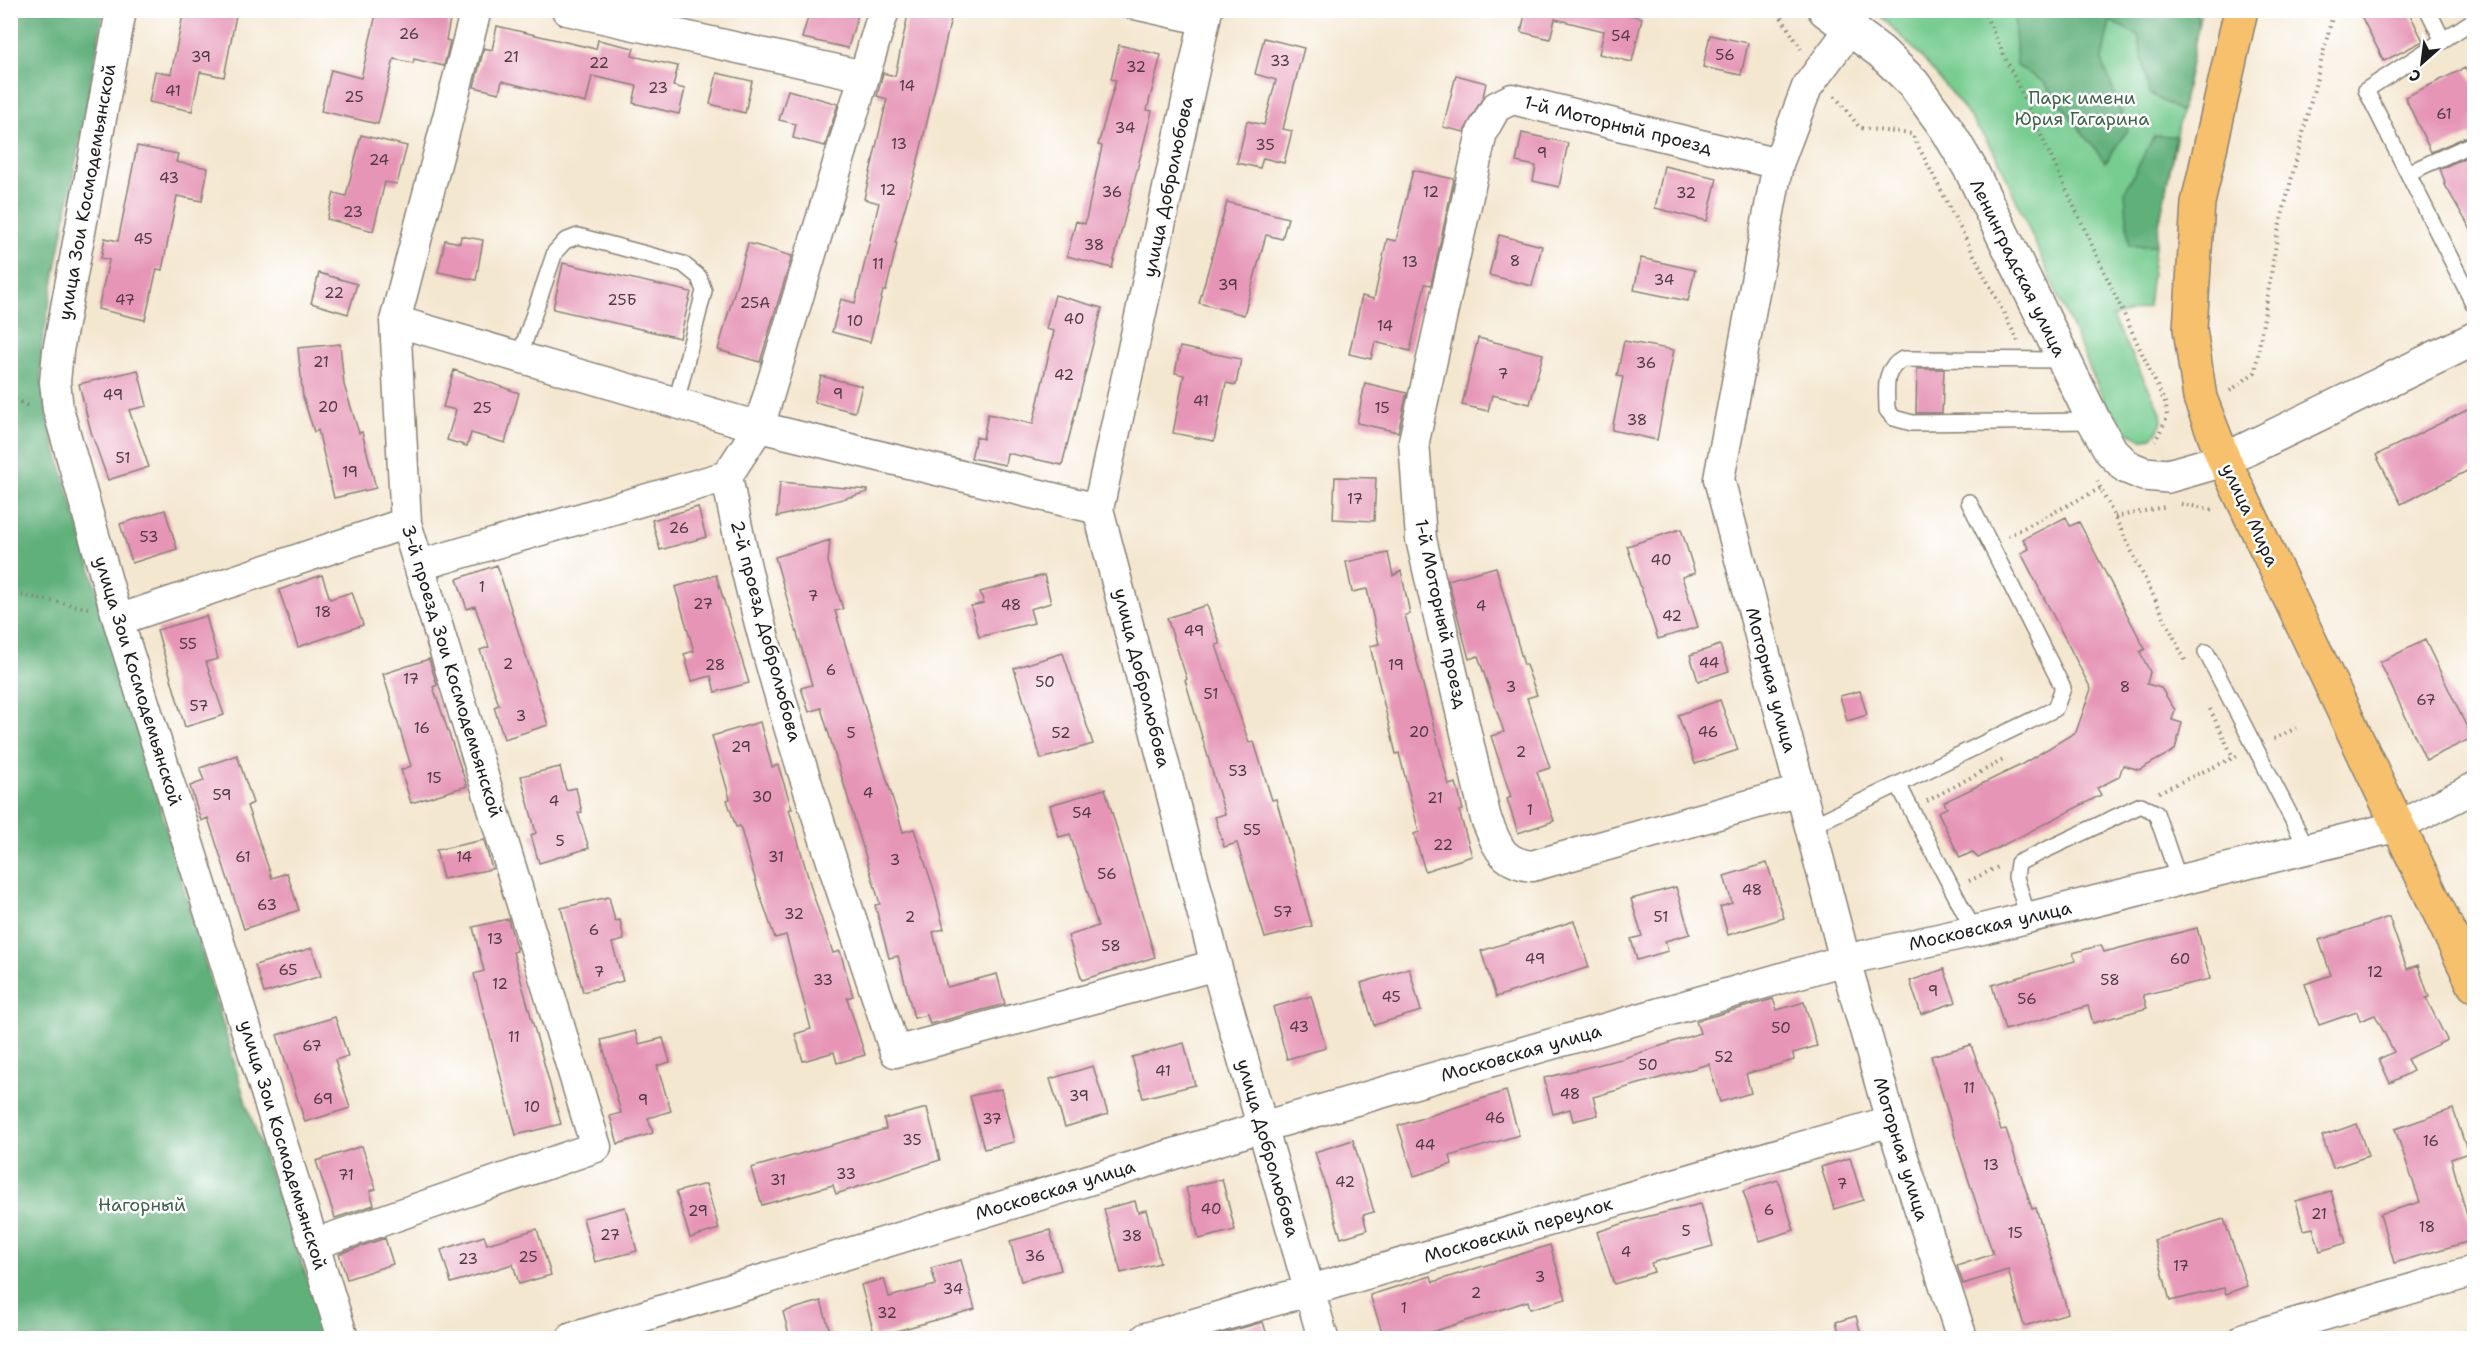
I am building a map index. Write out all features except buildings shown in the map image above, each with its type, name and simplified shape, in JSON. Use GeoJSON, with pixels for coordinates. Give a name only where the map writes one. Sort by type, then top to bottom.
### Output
{"type":"FeatureCollection","features":[{"type":"Feature","properties":{"kind":"main road","name":"улица Мира"},"geometry":{"type":"LineString","coordinates":[[2241,10],[2198,203],[2190,329],[2200,398],[2224,460],[2475,985]]}},
{"type":"Feature","properties":{"kind":"street","name":"улица Зои Космодемьянской"},"geometry":{"type":"LineString","coordinates":[[121,10],[58,351],[55,382],[57,409],[117,615],[343,1338]]}},
{"type":"Feature","properties":{"kind":"street","name":"3-й проезд Зои Космодемьянской"},"geometry":{"type":"LineString","coordinates":[[314,1244],[596,1147],[406,523],[395,321],[476,10]]}},
{"type":"Feature","properties":{"kind":"street"},"geometry":{"type":"LineString","coordinates":[[567,10],[864,76]]}},
{"type":"Feature","properties":{"kind":"street"},"geometry":{"type":"LineString","coordinates":[[420,565],[727,476],[759,427],[884,10]]}},
{"type":"Feature","properties":{"kind":"street","name":"улица Добролюбова"},"geometry":{"type":"LineString","coordinates":[[1205,19],[1098,509],[1216,965],[1323,1338]]}},
{"type":"Feature","properties":{"kind":"street","name":"Моторная улица"},"geometry":{"type":"LineString","coordinates":[[1838,19],[1817,73],[1807,87],[1778,164],[1719,479],[1845,960],[1891,1121],[1962,1338]]}},
{"type":"Feature","properties":{"kind":"street","name":"Ленинградская улица"},"geometry":{"type":"LineString","coordinates":[[1838,19],[1913,83],[1946,128],[1971,170],[2062,360],[2110,451],[2127,467],[2144,474],[2168,476],[2224,460],[2475,339]]}},
{"type":"Feature","properties":{"kind":"street","name":"1-й Моторный проезд"},"geometry":{"type":"LineString","coordinates":[[1778,164],[1512,99],[1496,107],[1482,132],[1414,441],[1422,539],[1486,819],[1501,853],[1515,864],[1532,866],[1800,791]]}},
{"type":"Feature","properties":{"kind":"street"},"geometry":{"type":"LineString","coordinates":[[395,321],[759,427],[1098,509]]}},
{"type":"Feature","properties":{"kind":"street","name":"2-й проезд Добролюбова"},"geometry":{"type":"LineString","coordinates":[[727,476],[739,543],[755,605],[800,756],[895,1052],[1216,965]]}},
{"type":"Feature","properties":{"kind":"street"},"geometry":{"type":"LineString","coordinates":[[117,615],[406,523]]}},
{"type":"Feature","properties":{"kind":"street","name":"Московская улица"},"geometry":{"type":"LineString","coordinates":[[572,1338],[1262,1127],[1845,960],[2028,918],[2399,826],[2475,788]]}},
{"type":"Feature","properties":{"kind":"street","name":"Московский переулок"},"geometry":{"type":"LineString","coordinates":[[1146,1338],[1891,1121]]}},
{"type":"Feature","properties":{"kind":"street"},"geometry":{"type":"LineString","coordinates":[[2245,1338],[2475,1271]]}},
{"type":"Feature","properties":{"kind":"lane"},"geometry":{"type":"LineString","coordinates":[[1127,10],[1205,19]]}},
{"type":"Feature","properties":{"kind":"lane"},"geometry":{"type":"LineString","coordinates":[[2428,10],[2443,41]]}},
{"type":"Feature","properties":{"kind":"lane"},"geometry":{"type":"LineString","coordinates":[[2475,20],[2366,90],[2475,305]]}},
{"type":"Feature","properties":{"kind":"lane"},"geometry":{"type":"LineString","coordinates":[[2408,173],[2475,143]]}},
{"type":"Feature","properties":{"kind":"lane"},"geometry":{"type":"LineString","coordinates":[[519,358],[555,252],[565,241],[578,236],[683,264],[699,277],[704,291],[676,403]]}},
{"type":"Feature","properties":{"kind":"lane"},"geometry":{"type":"LineString","coordinates":[[2062,360],[1903,359],[1893,364],[1887,374],[1887,410],[1894,418],[1912,423],[2094,421]]}},
{"type":"Feature","properties":{"kind":"lane"},"geometry":{"type":"LineString","coordinates":[[1809,827],[2055,709],[2063,688],[1969,502]]}},
{"type":"Feature","properties":{"kind":"lane"},"geometry":{"type":"LineString","coordinates":[[2206,652],[2307,848]]}},
{"type":"Feature","properties":{"kind":"lane"},"geometry":{"type":"LineString","coordinates":[[1898,784],[1974,931]]}},
{"type":"Feature","properties":{"kind":"lane"},"geometry":{"type":"LineString","coordinates":[[2028,918],[2016,877],[2018,863],[2141,805],[2156,813],[2178,880]]}},
{"type":"Feature","properties":{"kind":"path"},"geometry":{"type":"LineString","coordinates":[[1766,10],[1779,14],[1817,73],[1860,128],[1912,134],[2028,359]]}},
{"type":"Feature","properties":{"kind":"path"},"geometry":{"type":"LineString","coordinates":[[1983,10],[2166,405],[2167,418],[2155,441]]}},
{"type":"Feature","properties":{"kind":"path"},"geometry":{"type":"LineString","coordinates":[[2230,391],[2255,372],[2278,232],[2334,10]]}},
{"type":"Feature","properties":{"kind":"path"},"geometry":{"type":"LineString","coordinates":[[2096,479],[2187,663]]}},
{"type":"Feature","properties":{"kind":"path"},"geometry":{"type":"LineString","coordinates":[[2115,517],[2181,504],[2218,510]]}},
{"type":"Feature","properties":{"kind":"path"},"geometry":{"type":"LineString","coordinates":[[10,593],[117,615]]}},
{"type":"Feature","properties":{"kind":"path"},"geometry":{"type":"LineString","coordinates":[[2207,705],[2233,757]]}},
{"type":"Feature","properties":{"kind":"green space","name":"Нагорный"},"geometry":{"type":"Polygon","coordinates":[[[10,11],[104,11],[42,344],[41,378],[48,421],[246,1103],[328,1338],[11,1338],[10,11]]]}},
{"type":"Feature","properties":{"kind":"green space","name":"Парк имени Юрия Гагарина"},"geometry":{"type":"Polygon","coordinates":[[[1875,11],[2201,11],[2155,246],[2148,307],[2112,317],[2161,412],[2162,422],[2148,439],[2140,439],[2132,435],[2105,403],[1996,154],[1961,105],[1917,52],[1875,11]]]}},
{"type":"Feature","properties":{"kind":"green space"},"geometry":{"type":"Polygon","coordinates":[[[2014,11],[2196,11],[2198,27],[2181,112],[2149,93],[2138,35],[2110,21],[2102,60],[2128,130],[2105,162],[2044,82],[2017,66],[2014,11]]]}},
{"type":"Feature","properties":{"kind":"green space"},"geometry":{"type":"Polygon","coordinates":[[[2154,136],[2176,136],[2155,246],[2129,246],[2125,191],[2154,136]]]}}]}
